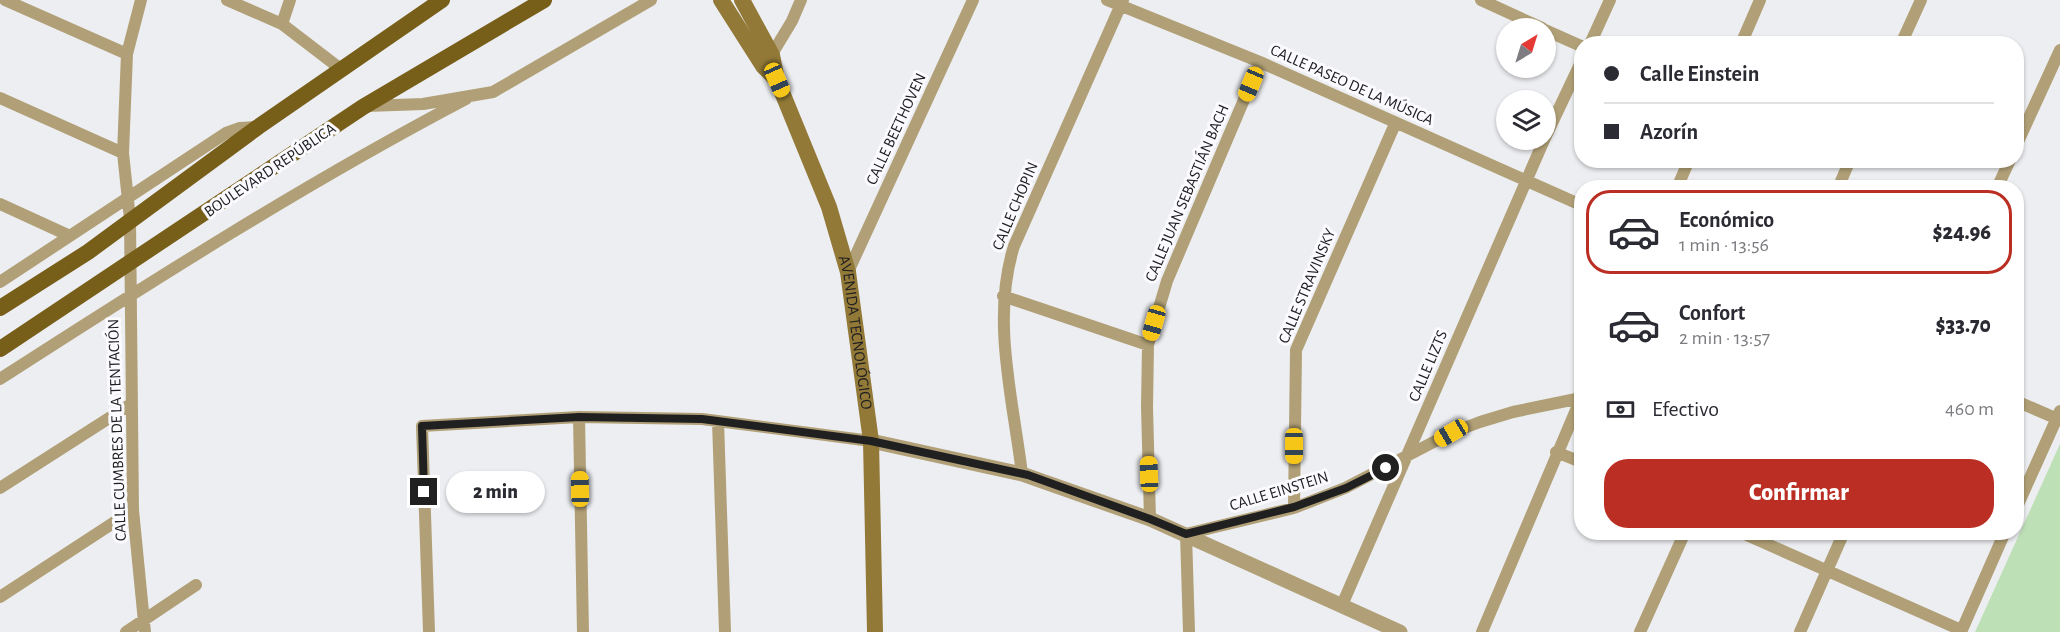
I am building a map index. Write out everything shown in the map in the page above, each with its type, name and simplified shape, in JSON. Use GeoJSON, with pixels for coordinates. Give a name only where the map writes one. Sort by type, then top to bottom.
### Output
{"type":"FeatureCollection","features":[{"type":"Feature","properties":{"kind":"main road"},"geometry":{"type":"LineString","coordinates":[[0,308],[88,252],[258,127],[442,0]]}},
{"type":"Feature","properties":{"kind":"main road","name":"BOULEVARD REPÚBLICA"},"geometry":{"type":"LineString","coordinates":[[0,349],[363,107],[544,0]]}},
{"type":"Feature","properties":{"kind":"main road"},"geometry":{"type":"LineString","coordinates":[[721,0],[768,61]]}},
{"type":"Feature","properties":{"kind":"main road"},"geometry":{"type":"LineString","coordinates":[[742,0],[768,61]]}},
{"type":"Feature","properties":{"kind":"main road","name":"AVENIDA TECNOLÓGICO"},"geometry":{"type":"LineString","coordinates":[[768,61],[826,197],[848,272],[871,441],[875,632]]}},
{"type":"Feature","properties":{"kind":"street"},"geometry":{"type":"LineString","coordinates":[[5,0],[127,54]]}},
{"type":"Feature","properties":{"kind":"street","name":"CALLE CUMBRES DE LA TENTACIÓN"},"geometry":{"type":"LineString","coordinates":[[141,0],[127,54],[123,153],[130,219],[133,510],[145,632]]}},
{"type":"Feature","properties":{"kind":"street"},"geometry":{"type":"LineString","coordinates":[[227,0],[282,24],[342,70]]}},
{"type":"Feature","properties":{"kind":"street"},"geometry":{"type":"LineString","coordinates":[[282,24],[290,0]]}},
{"type":"Feature","properties":{"kind":"street"},"geometry":{"type":"LineString","coordinates":[[363,107],[423,104],[466,99],[494,92],[651,0]]}},
{"type":"Feature","properties":{"kind":"street"},"geometry":{"type":"LineString","coordinates":[[768,61],[801,0]]}},
{"type":"Feature","properties":{"kind":"street","name":"CALLE BEETHOVEN"},"geometry":{"type":"LineString","coordinates":[[848,272],[973,0]]}},
{"type":"Feature","properties":{"kind":"street","name":"CALLE PASEO DE LA MÚSICA"},"geometry":{"type":"LineString","coordinates":[[1107,0],[1122,3],[1260,62],[1574,202]]}},
{"type":"Feature","properties":{"kind":"street"},"geometry":{"type":"LineString","coordinates":[[1481,0],[1520,18]]}},
{"type":"Feature","properties":{"kind":"street"},"geometry":{"type":"LineString","coordinates":[[1594,36],[1610,0]]}},
{"type":"Feature","properties":{"kind":"street"},"geometry":{"type":"LineString","coordinates":[[1744,36],[1760,0]]}},
{"type":"Feature","properties":{"kind":"street"},"geometry":{"type":"LineString","coordinates":[[1905,36],[1921,0]]}},
{"type":"Feature","properties":{"kind":"street","name":"CALLE CHOPIN"},"geometry":{"type":"LineString","coordinates":[[1022,474],[1003,325],[1006,271],[1014,246],[1122,3]]}},
{"type":"Feature","properties":{"kind":"street"},"geometry":{"type":"LineString","coordinates":[[1556,35],[1574,43]]}},
{"type":"Feature","properties":{"kind":"street"},"geometry":{"type":"LineString","coordinates":[[2024,129],[2060,50]]}},
{"type":"Feature","properties":{"kind":"street","name":"CALLE JUAN SEBASTIÁN BACH"},"geometry":{"type":"LineString","coordinates":[[1150,519],[1148,345],[1167,281],[1260,62]]}},
{"type":"Feature","properties":{"kind":"street","name":"CALLE LIZTS"},"geometry":{"type":"LineString","coordinates":[[1556,115],[1574,77]]}},
{"type":"Feature","properties":{"kind":"street"},"geometry":{"type":"LineString","coordinates":[[0,98],[123,153]]}},
{"type":"Feature","properties":{"kind":"street"},"geometry":{"type":"LineString","coordinates":[[0,379],[130,295],[399,134],[466,99]]}},
{"type":"Feature","properties":{"kind":"street","name":"CALLE STRAVINSKY"},"geometry":{"type":"LineString","coordinates":[[1294,507],[1296,350],[1395,124]]}},
{"type":"Feature","properties":{"kind":"street"},"geometry":{"type":"LineString","coordinates":[[0,282],[232,130],[258,127]]}},
{"type":"Feature","properties":{"kind":"street","name":"CALLE LIZTS"},"geometry":{"type":"LineString","coordinates":[[1342,605],[1540,150]]}},
{"type":"Feature","properties":{"kind":"street"},"geometry":{"type":"LineString","coordinates":[[0,204],[70,236]]}},
{"type":"Feature","properties":{"kind":"street"},"geometry":{"type":"LineString","coordinates":[[1003,296],[1148,345]]}},
{"type":"Feature","properties":{"kind":"street","name":"CALLE EINSTEIN"},"geometry":{"type":"LineString","coordinates":[[1186,534],[1294,507],[1346,488],[1406,459],[1451,433],[1513,412],[1574,399]]}},
{"type":"Feature","properties":{"kind":"street"},"geometry":{"type":"LineString","coordinates":[[0,488],[131,404]]}},
{"type":"Feature","properties":{"kind":"street"},"geometry":{"type":"LineString","coordinates":[[2024,404],[2059,416],[2024,492]]}},
{"type":"Feature","properties":{"kind":"street"},"geometry":{"type":"LineString","coordinates":[[1482,632],[1574,413]]}},
{"type":"Feature","properties":{"kind":"street"},"geometry":{"type":"LineString","coordinates":[[579,417],[583,632]]}},
{"type":"Feature","properties":{"kind":"street"},"geometry":{"type":"LineString","coordinates":[[429,632],[422,426],[579,417],[718,421],[871,441],[1022,474],[1186,534],[1400,632]]}},
{"type":"Feature","properties":{"kind":"street"},"geometry":{"type":"LineString","coordinates":[[718,421],[725,632]]}},
{"type":"Feature","properties":{"kind":"street"},"geometry":{"type":"LineString","coordinates":[[1556,452],[1574,459]]}},
{"type":"Feature","properties":{"kind":"street"},"geometry":{"type":"LineString","coordinates":[[0,597],[133,510]]}},
{"type":"Feature","properties":{"kind":"street"},"geometry":{"type":"LineString","coordinates":[[1186,534],[1189,632]]}},
{"type":"Feature","properties":{"kind":"street"},"geometry":{"type":"LineString","coordinates":[[1640,632],[1681,540]]}},
{"type":"Feature","properties":{"kind":"street"},"geometry":{"type":"LineString","coordinates":[[1757,540],[1961,631],[2001,540]]}},
{"type":"Feature","properties":{"kind":"street"},"geometry":{"type":"LineString","coordinates":[[1800,632],[1841,540]]}},
{"type":"Feature","properties":{"kind":"street"},"geometry":{"type":"LineString","coordinates":[[126,632],[196,585]]}},
{"type":"Feature","properties":{"kind":"green space"},"geometry":{"type":"Polygon","coordinates":[[[2060,444],[2060,632],[1975,632],[2017,540],[2024,540],[2024,524],[2060,444]]]}},
{"type":"Feature","properties":{"kind":"route"},"geometry":{"type":"LineString","coordinates":[[424,492],[422,426],[579,417],[702,419],[871,441],[1028,475],[1186,534],[1294,507],[1346,488],[1386,468]]}}]}
